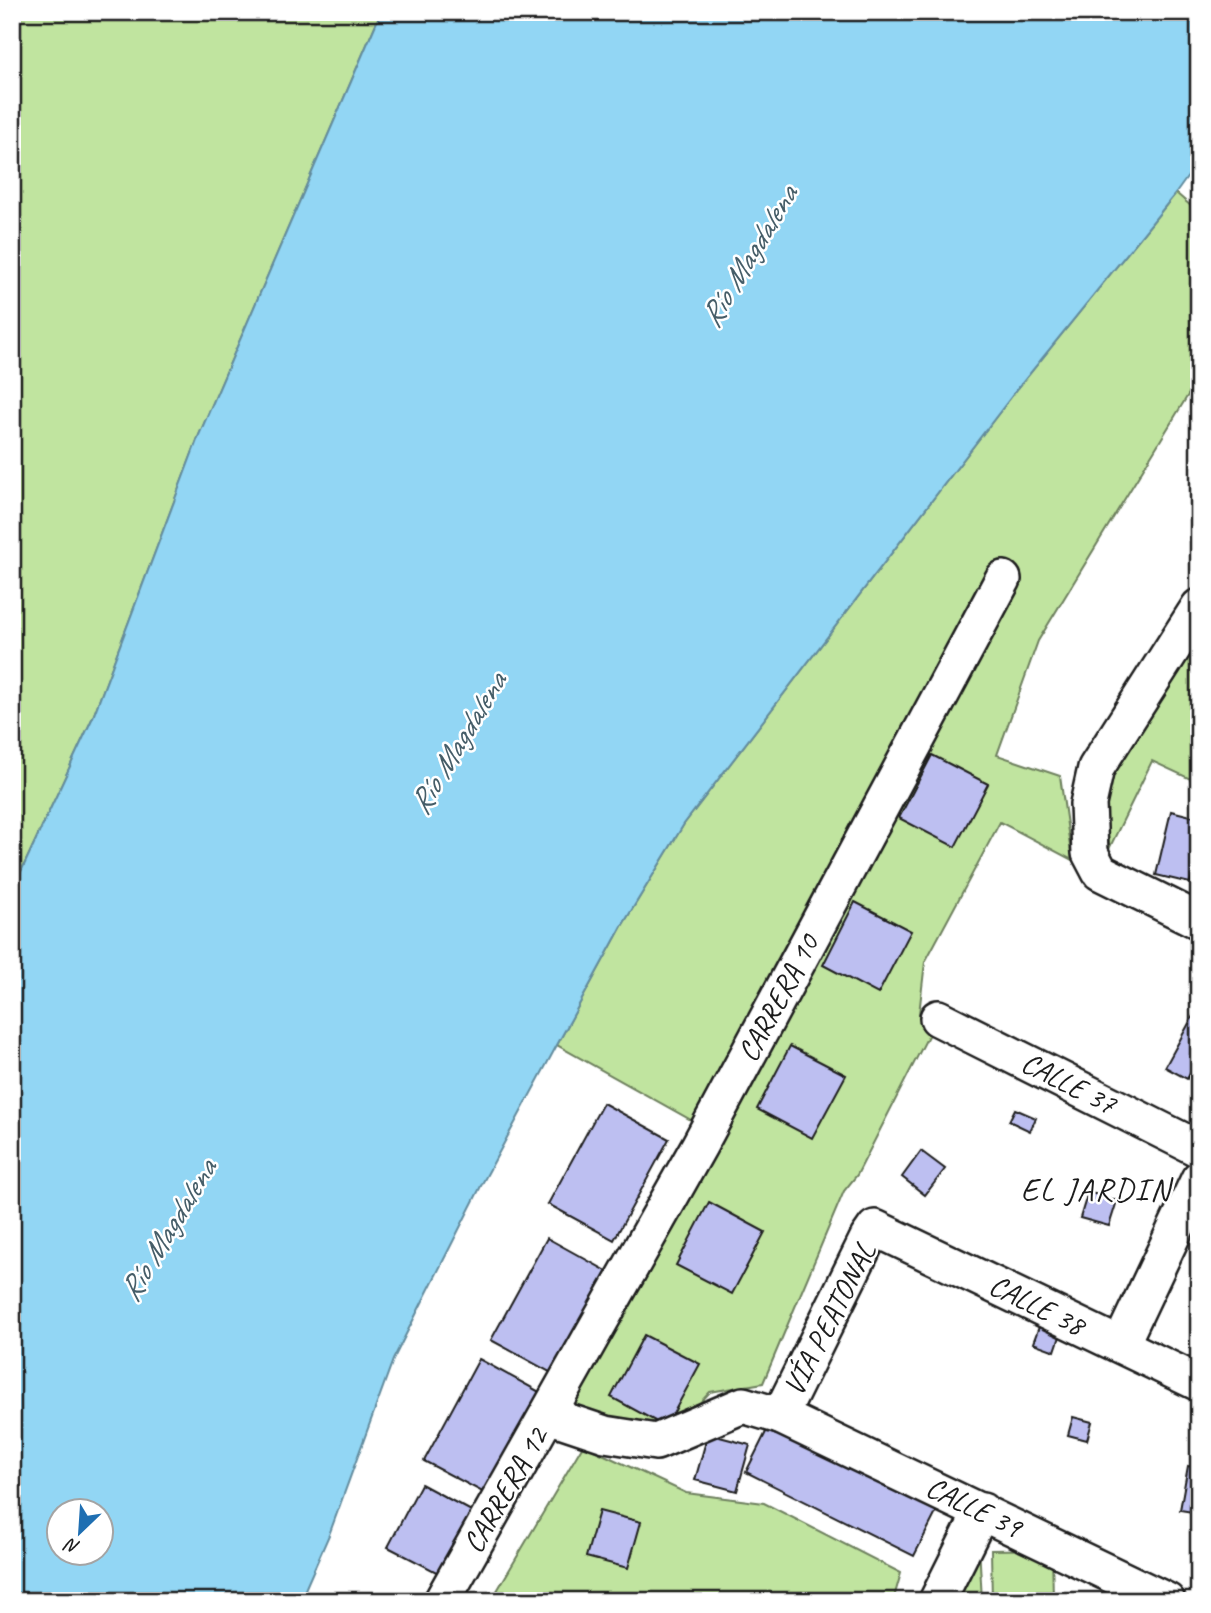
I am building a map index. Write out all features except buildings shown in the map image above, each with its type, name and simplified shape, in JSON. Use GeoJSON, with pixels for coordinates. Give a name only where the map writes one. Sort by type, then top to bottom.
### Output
{"type":"FeatureCollection","features":[{"type":"Feature","properties":{"kind":"street","name":"CARRERA 10"},"geometry":{"type":"LineString","coordinates":[[548,1415],[699,1146],[1003,579]]}},
{"type":"Feature","properties":{"kind":"street"},"geometry":{"type":"LineString","coordinates":[[1199,607],[1096,768],[1088,804],[1090,853],[1100,872],[1199,921]]}},
{"type":"Feature","properties":{"kind":"street","name":"CALLE 37"},"geometry":{"type":"LineString","coordinates":[[938,1018],[1199,1149]]}},
{"type":"Feature","properties":{"kind":"street"},"geometry":{"type":"LineString","coordinates":[[1121,1345],[1199,1179]]}},
{"type":"Feature","properties":{"kind":"street","name":"VÍA PEATONAL"},"geometry":{"type":"LineString","coordinates":[[548,1415],[605,1434],[656,1442],[743,1405],[780,1416],[875,1228]]}},
{"type":"Feature","properties":{"kind":"street","name":"CALLE 38"},"geometry":{"type":"LineString","coordinates":[[875,1228],[1199,1383]]}},
{"type":"Feature","properties":{"kind":"street","name":"CARRERA 12"},"geometry":{"type":"LineString","coordinates":[[442,1601],[548,1415]]}},
{"type":"Feature","properties":{"kind":"street","name":"CALLE 39"},"geometry":{"type":"LineString","coordinates":[[780,1416],[982,1511],[1111,1589],[1167,1601]]}},
{"type":"Feature","properties":{"kind":"street"},"geometry":{"type":"LineString","coordinates":[[937,1601],[982,1511]]}},
{"type":"Feature","properties":{"kind":"green space"},"geometry":{"type":"Polygon","coordinates":[[[12,12],[381,12],[199,435],[93,717],[12,891],[12,12]]]}},
{"type":"Feature","properties":{"kind":"green space"},"geometry":{"type":"Polygon","coordinates":[[[1176,193],[1199,213],[1199,377],[1038,641],[997,755],[1060,776],[1072,860],[1000,822],[925,962],[919,1014],[932,1028],[857,1175],[844,1191],[763,1383],[710,1392],[681,1423],[654,1430],[568,1407],[714,1133],[557,1045],[622,926],[684,824],[1018,388],[1176,193]]]}},
{"type":"Feature","properties":{"kind":"green space"},"geometry":{"type":"Polygon","coordinates":[[[1199,595],[1199,783],[1152,761],[1110,847],[1094,771],[1199,595]]]}},
{"type":"Feature","properties":{"kind":"green space"},"geometry":{"type":"Polygon","coordinates":[[[583,1445],[686,1493],[764,1503],[901,1573],[893,1601],[491,1601],[583,1445]]]}},
{"type":"Feature","properties":{"kind":"green space"},"geometry":{"type":"Polygon","coordinates":[[[979,1545],[982,1601],[950,1601],[979,1545]]]}},
{"type":"Feature","properties":{"kind":"green space"},"geometry":{"type":"Polygon","coordinates":[[[1052,1549],[1053,1601],[992,1601],[991,1550],[1052,1549]]]}},
{"type":"Feature","properties":{"kind":"water","name":"Río Magdalena"},"geometry":{"type":"Polygon","coordinates":[[[381,12],[1199,12],[1199,161],[1018,388],[684,824],[622,926],[557,1045],[483,1182],[393,1360],[329,1535],[300,1601],[12,1601],[12,891],[93,717],[199,435],[381,12]]]}},
{"type":"Feature","properties":{"kind":"district","name":"EL JARDIN"},"geometry":{"type":"Point","coordinates":[1096,1189]}}]}
